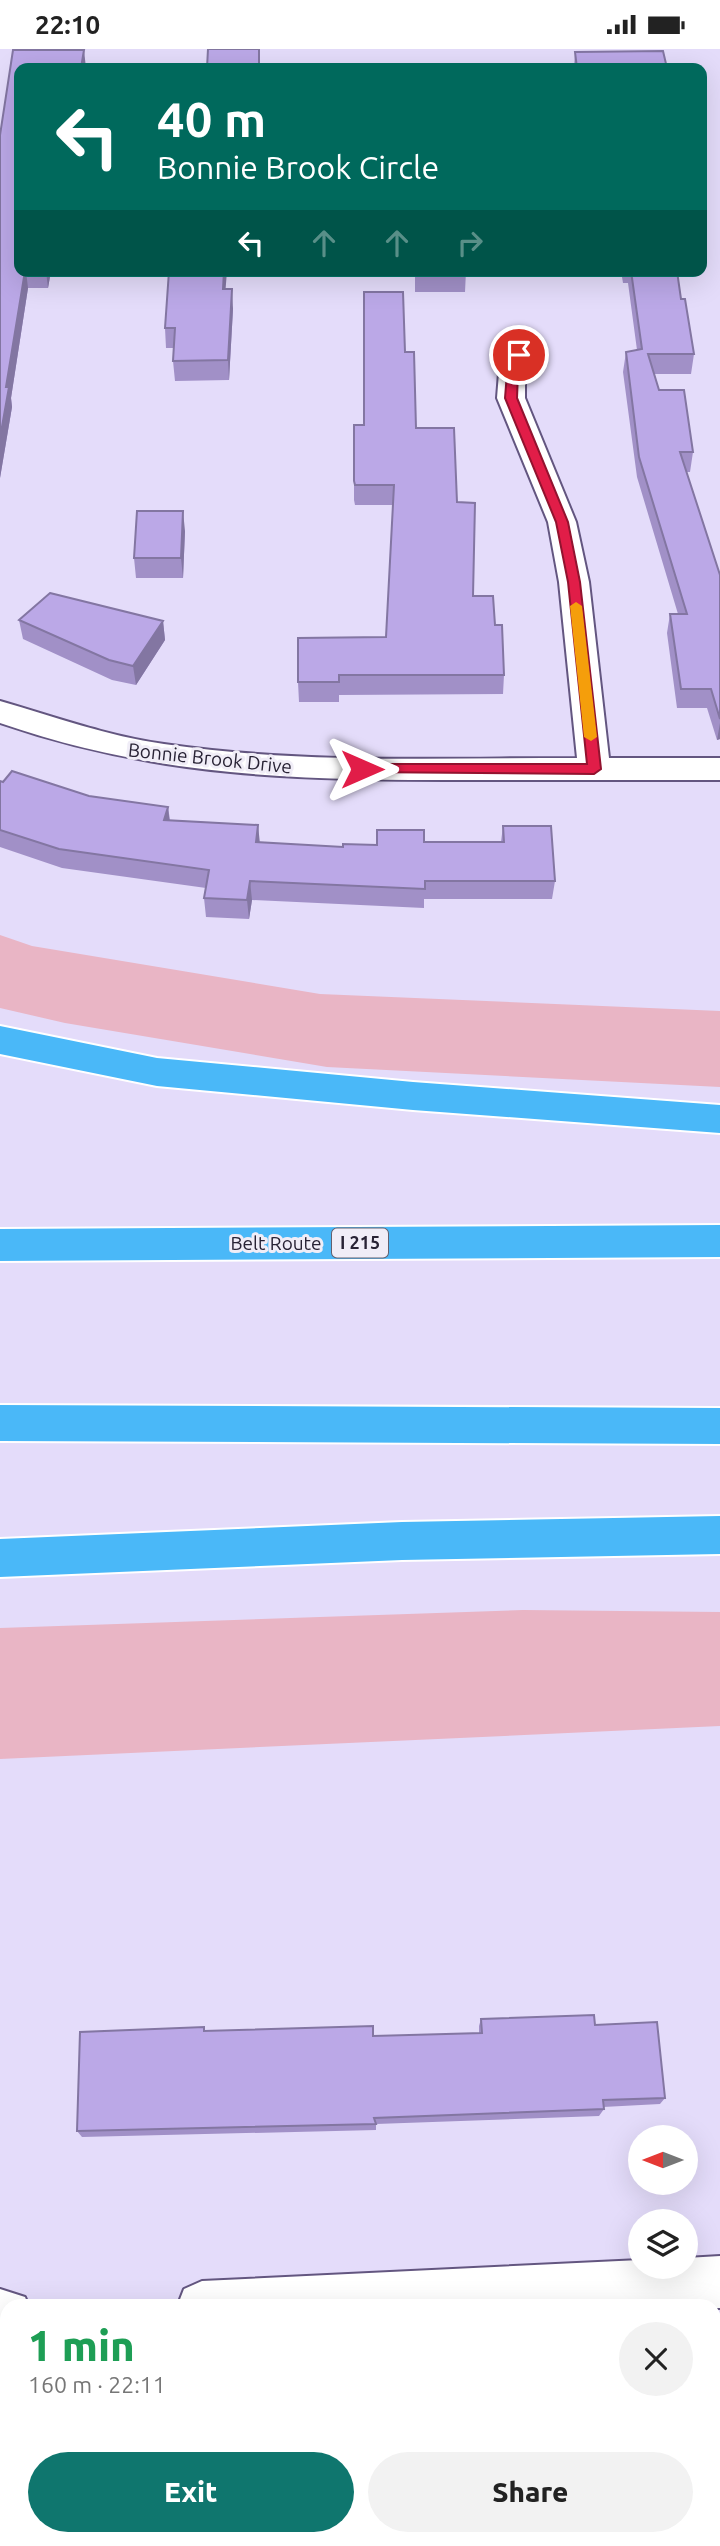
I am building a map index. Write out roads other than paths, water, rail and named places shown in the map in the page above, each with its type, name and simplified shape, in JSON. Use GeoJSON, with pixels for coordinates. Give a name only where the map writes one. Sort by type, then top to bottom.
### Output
{"type":"FeatureCollection","features":[{"type":"Feature","properties":{"kind":"highway"},"geometry":{"type":"LineString","coordinates":[[0,1040],[157,1072],[413,1097],[720,1119]]}},
{"type":"Feature","properties":{"kind":"highway","name":"Belt Route"},"geometry":{"type":"LineString","coordinates":[[0,1245],[720,1241]]}},
{"type":"Feature","properties":{"kind":"highway"},"geometry":{"type":"LineString","coordinates":[[0,1423],[720,1426]]}},
{"type":"Feature","properties":{"kind":"highway"},"geometry":{"type":"LineString","coordinates":[[0,1558],[401,1541],[720,1535]]}},
{"type":"Feature","properties":{"kind":"street"},"geometry":{"type":"LineString","coordinates":[[528,343],[519,355],[512,373],[511,398],[562,522],[574,582],[594,769]]}},
{"type":"Feature","properties":{"kind":"street","name":"Bonnie Brook Drive"},"geometry":{"type":"LineString","coordinates":[[0,712],[72,738],[162,757],[258,767],[720,769]]}},
{"type":"Feature","properties":{"kind":"street"},"geometry":{"type":"LineString","coordinates":[[396,2299],[720,2283]]}}]}
